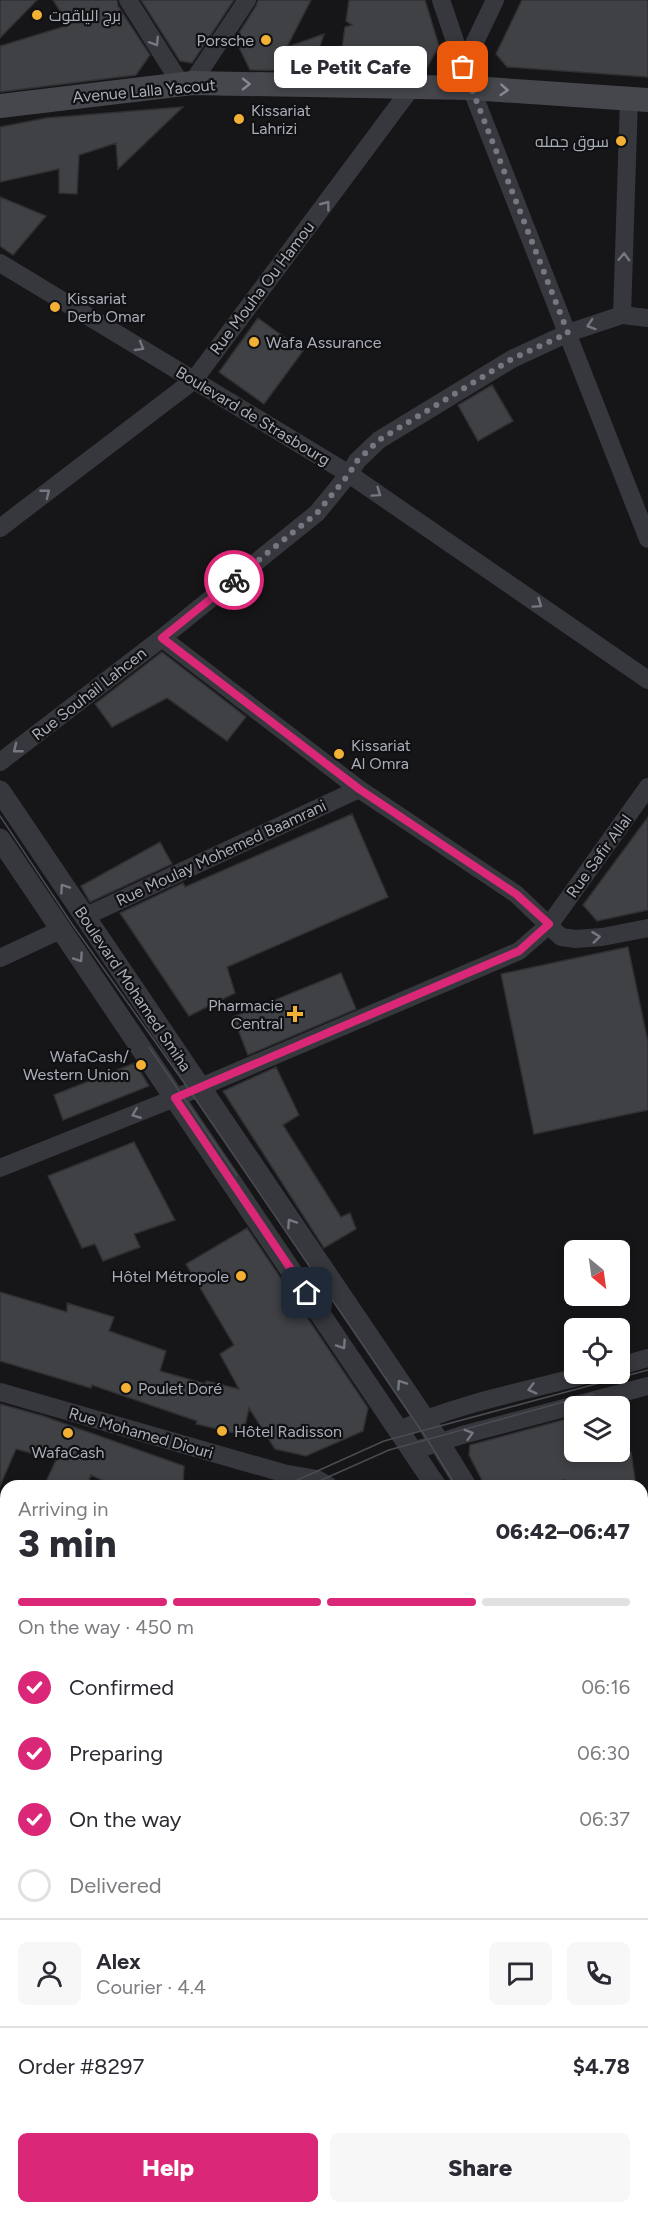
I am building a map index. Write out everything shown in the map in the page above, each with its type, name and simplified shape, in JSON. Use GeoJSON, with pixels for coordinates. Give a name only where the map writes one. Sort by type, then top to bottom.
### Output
{"type":"FeatureCollection","features":[{"type":"Feature","properties":{"kind":"main road","name":"Avenue Lalla Yacout"},"geometry":{"type":"LineString","coordinates":[[0,105],[187,84],[412,87],[467,78],[638,99]]}},
{"type":"Feature","properties":{"kind":"street"},"geometry":{"type":"LineString","coordinates":[[128,0],[187,84],[247,0]]}},
{"type":"Feature","properties":{"kind":"street"},"geometry":{"type":"LineString","coordinates":[[441,0],[467,78],[648,539]]}},
{"type":"Feature","properties":{"kind":"street"},"geometry":{"type":"LineString","coordinates":[[467,78],[495,0]]}},
{"type":"Feature","properties":{"kind":"street","name":"Rue Mouha Ou Hamou"},"geometry":{"type":"LineString","coordinates":[[0,528],[194,380],[412,87]]}},
{"type":"Feature","properties":{"kind":"street"},"geometry":{"type":"LineString","coordinates":[[622,315],[638,99]]}},
{"type":"Feature","properties":{"kind":"street","name":"Boulevard de Strasbourg"},"geometry":{"type":"LineString","coordinates":[[0,263],[349,474],[648,680]]}},
{"type":"Feature","properties":{"kind":"street","name":"Rue Souhail Lahcen"},"geometry":{"type":"LineString","coordinates":[[0,762],[162,638],[317,513],[357,461],[379,440],[512,359],[568,333],[622,315],[648,318]]}},
{"type":"Feature","properties":{"kind":"street"},"geometry":{"type":"LineString","coordinates":[[162,638],[359,789],[516,894],[561,937],[576,939],[602,937],[648,928]]}},
{"type":"Feature","properties":{"kind":"street","name":"Rue Safir Allal"},"geometry":{"type":"LineString","coordinates":[[0,1168],[175,1098],[519,951],[549,924],[648,788]]}},
{"type":"Feature","properties":{"kind":"street","name":"Rue Moulay Mohemed Baamrani"},"geometry":{"type":"LineString","coordinates":[[84,917],[359,789]]}},
{"type":"Feature","properties":{"kind":"street","name":"Boulevard Mohamed Smiha"},"geometry":{"type":"LineString","coordinates":[[0,791],[424,1418],[462,1480]]}},
{"type":"Feature","properties":{"kind":"street","name":"Boulevard Mohamed Smiha"},"geometry":{"type":"LineString","coordinates":[[0,839],[432,1480]]}},
{"type":"Feature","properties":{"kind":"street"},"geometry":{"type":"LineString","coordinates":[[0,958],[60,930]]}},
{"type":"Feature","properties":{"kind":"street"},"geometry":{"type":"LineString","coordinates":[[630,1363],[648,1358]]}},
{"type":"Feature","properties":{"kind":"street"},"geometry":{"type":"LineString","coordinates":[[399,1430],[424,1418],[564,1381]]}},
{"type":"Feature","properties":{"kind":"street"},"geometry":{"type":"LineString","coordinates":[[413,1451],[648,1386]]}},
{"type":"Feature","properties":{"kind":"street","name":"Rue Mohamed Diouri"},"geometry":{"type":"LineString","coordinates":[[0,1392],[283,1473],[319,1480]]}},
{"type":"Feature","properties":{"kind":"street"},"geometry":{"type":"LineString","coordinates":[[283,1473],[292,1480]]}},
{"type":"Feature","properties":{"kind":"building"},"geometry":{"type":"Polygon","coordinates":[[[0,0],[37,0],[0,38],[0,0]]]}},
{"type":"Feature","properties":{"kind":"building"},"geometry":{"type":"Polygon","coordinates":[[[53,0],[117,0],[118,6],[150,55],[136,75],[0,92],[0,46],[69,25],[53,0]]]}},
{"type":"Feature","properties":{"kind":"building"},"geometry":{"type":"Polygon","coordinates":[[[141,0],[234,0],[192,63],[180,61],[141,0]]]}},
{"type":"Feature","properties":{"kind":"building","name":"Porsche"},"geometry":{"type":"Polygon","coordinates":[[[258,0],[311,0],[287,47],[324,34],[312,71],[250,70],[235,39],[258,0]]]}},
{"type":"Feature","properties":{"kind":"building"},"geometry":{"type":"Polygon","coordinates":[[[349,0],[425,0],[439,46],[424,73],[339,71],[345,27],[352,25],[346,21],[349,0]]]}},
{"type":"Feature","properties":{"kind":"building"},"geometry":{"type":"Polygon","coordinates":[[[522,0],[648,0],[648,77],[507,67],[496,54],[522,0]]]}},
{"type":"Feature","properties":{"kind":"building"},"geometry":{"type":"Polygon","coordinates":[[[183,107],[118,169],[116,143],[79,155],[77,194],[59,193],[59,169],[0,182],[0,127],[46,118],[183,107]]]}},
{"type":"Feature","properties":{"kind":"building"},"geometry":{"type":"Polygon","coordinates":[[[0,197],[46,216],[13,255],[0,246],[0,197]]]}},
{"type":"Feature","properties":{"kind":"building"},"geometry":{"type":"Polygon","coordinates":[[[258,318],[303,351],[264,404],[219,372],[258,318]]]}},
{"type":"Feature","properties":{"kind":"building"},"geometry":{"type":"Polygon","coordinates":[[[492,385],[513,421],[478,441],[458,405],[492,385]]]}},
{"type":"Feature","properties":{"kind":"building"},"geometry":{"type":"Polygon","coordinates":[[[162,652],[246,717],[227,741],[167,698],[112,727],[95,704],[162,652]]]}},
{"type":"Feature","properties":{"kind":"building"},"geometry":{"type":"Polygon","coordinates":[[[352,814],[388,897],[227,967],[235,993],[189,1016],[120,913],[183,883],[185,887],[352,814]]]}},
{"type":"Feature","properties":{"kind":"building"},"geometry":{"type":"Polygon","coordinates":[[[648,817],[648,910],[597,921],[583,905],[648,817]]]}},
{"type":"Feature","properties":{"kind":"building"},"geometry":{"type":"Polygon","coordinates":[[[160,842],[172,864],[90,902],[81,886],[160,842]]]}},
{"type":"Feature","properties":{"kind":"building"},"geometry":{"type":"Polygon","coordinates":[[[628,947],[648,1042],[648,1110],[534,1134],[501,974],[628,947]]]}},
{"type":"Feature","properties":{"kind":"building","name":"Pharmacie Central"},"geometry":{"type":"Polygon","coordinates":[[[341,973],[356,1009],[248,1055],[233,1017],[341,973]]]}},
{"type":"Feature","properties":{"kind":"building"},"geometry":{"type":"Polygon","coordinates":[[[135,1063],[149,1086],[63,1120],[54,1095],[135,1063]]]}},
{"type":"Feature","properties":{"kind":"building"},"geometry":{"type":"Polygon","coordinates":[[[276,1067],[299,1115],[283,1125],[341,1217],[350,1213],[356,1229],[324,1248],[223,1091],[276,1067]]]}},
{"type":"Feature","properties":{"kind":"building"},"geometry":{"type":"Polygon","coordinates":[[[134,1142],[175,1220],[134,1234],[140,1247],[103,1261],[95,1244],[82,1248],[48,1176],[134,1142]]]}},
{"type":"Feature","properties":{"kind":"building"},"geometry":{"type":"Polygon","coordinates":[[[247,1228],[368,1408],[363,1431],[306,1456],[275,1449],[249,1408],[243,1435],[196,1424],[197,1421],[92,1385],[91,1388],[0,1361],[0,1292],[67,1312],[67,1303],[114,1317],[109,1331],[166,1351],[160,1371],[206,1384],[206,1381],[239,1389],[220,1354],[234,1345],[186,1264],[247,1228]]]}},
{"type":"Feature","properties":{"kind":"building"},"geometry":{"type":"Polygon","coordinates":[[[0,1404],[43,1416],[184,1466],[183,1480],[101,1480],[91,1475],[89,1480],[47,1480],[56,1460],[16,1449],[3,1480],[0,1480],[0,1404]]]}},
{"type":"Feature","properties":{"kind":"building"},"geometry":{"type":"Polygon","coordinates":[[[564,1420],[564,1462],[630,1462],[631,1452],[635,1480],[482,1480],[469,1455],[470,1445],[564,1420]]]}},
{"type":"Feature","properties":{"kind":"tram line"},"geometry":{"type":"LineString","coordinates":[[0,816],[72,924],[190,1091],[427,1439],[452,1480]]}},
{"type":"Feature","properties":{"kind":"tram line"},"geometry":{"type":"LineString","coordinates":[[149,1047],[237,1176]]}},
{"type":"Feature","properties":{"kind":"tram line"},"geometry":{"type":"LineString","coordinates":[[297,1480],[384,1441],[648,1370]]}},
{"type":"Feature","properties":{"kind":"tram line"},"geometry":{"type":"LineString","coordinates":[[322,1480],[389,1450],[593,1394]]}},
{"type":"Feature","properties":{"kind":"way so far"},"geometry":{"type":"LineString","coordinates":[[234,580],[317,513],[366,450],[379,440],[512,359],[568,333],[463,67]]}},
{"type":"Feature","properties":{"kind":"place","name":"برج الياقوت"},"geometry":{"type":"Point","coordinates":[37,15]}},
{"type":"Feature","properties":{"kind":"place","name":"Porsche"},"geometry":{"type":"Point","coordinates":[266,40]}},
{"type":"Feature","properties":{"kind":"place","name":"Le Petit Cafe"},"geometry":{"type":"Point","coordinates":[463,67]}},
{"type":"Feature","properties":{"kind":"place","name":"Kissariat Lahrizi"},"geometry":{"type":"Point","coordinates":[239,119]}},
{"type":"Feature","properties":{"kind":"place","name":"سوق جمله"},"geometry":{"type":"Point","coordinates":[621,141]}},
{"type":"Feature","properties":{"kind":"place","name":"Kissariat Derb Omar"},"geometry":{"type":"Point","coordinates":[55,307]}},
{"type":"Feature","properties":{"kind":"place","name":"Wafa Assurance"},"geometry":{"type":"Point","coordinates":[254,342]}},
{"type":"Feature","properties":{"kind":"place","name":"Kissariat Al Omra"},"geometry":{"type":"Point","coordinates":[339,754]}},
{"type":"Feature","properties":{"kind":"place","name":"Pharmacie Central"},"geometry":{"type":"Point","coordinates":[295,1014]}},
{"type":"Feature","properties":{"kind":"place","name":"WafaCash/ Western Union"},"geometry":{"type":"Point","coordinates":[141,1065]}},
{"type":"Feature","properties":{"kind":"place","name":"Hôtel Métropole"},"geometry":{"type":"Point","coordinates":[241,1276]}},
{"type":"Feature","properties":{"kind":"place","name":"Poulet Doré"},"geometry":{"type":"Point","coordinates":[126,1388]}},
{"type":"Feature","properties":{"kind":"place","name":"Hôtel Radisson"},"geometry":{"type":"Point","coordinates":[222,1431]}},
{"type":"Feature","properties":{"kind":"place","name":"WafaCash"},"geometry":{"type":"Point","coordinates":[68,1433]}},
{"type":"Feature","properties":{"kind":"route"},"geometry":{"type":"LineString","coordinates":[[234,580],[162,638],[359,789],[516,894],[549,924],[519,951],[175,1098],[307,1293]]}}]}
